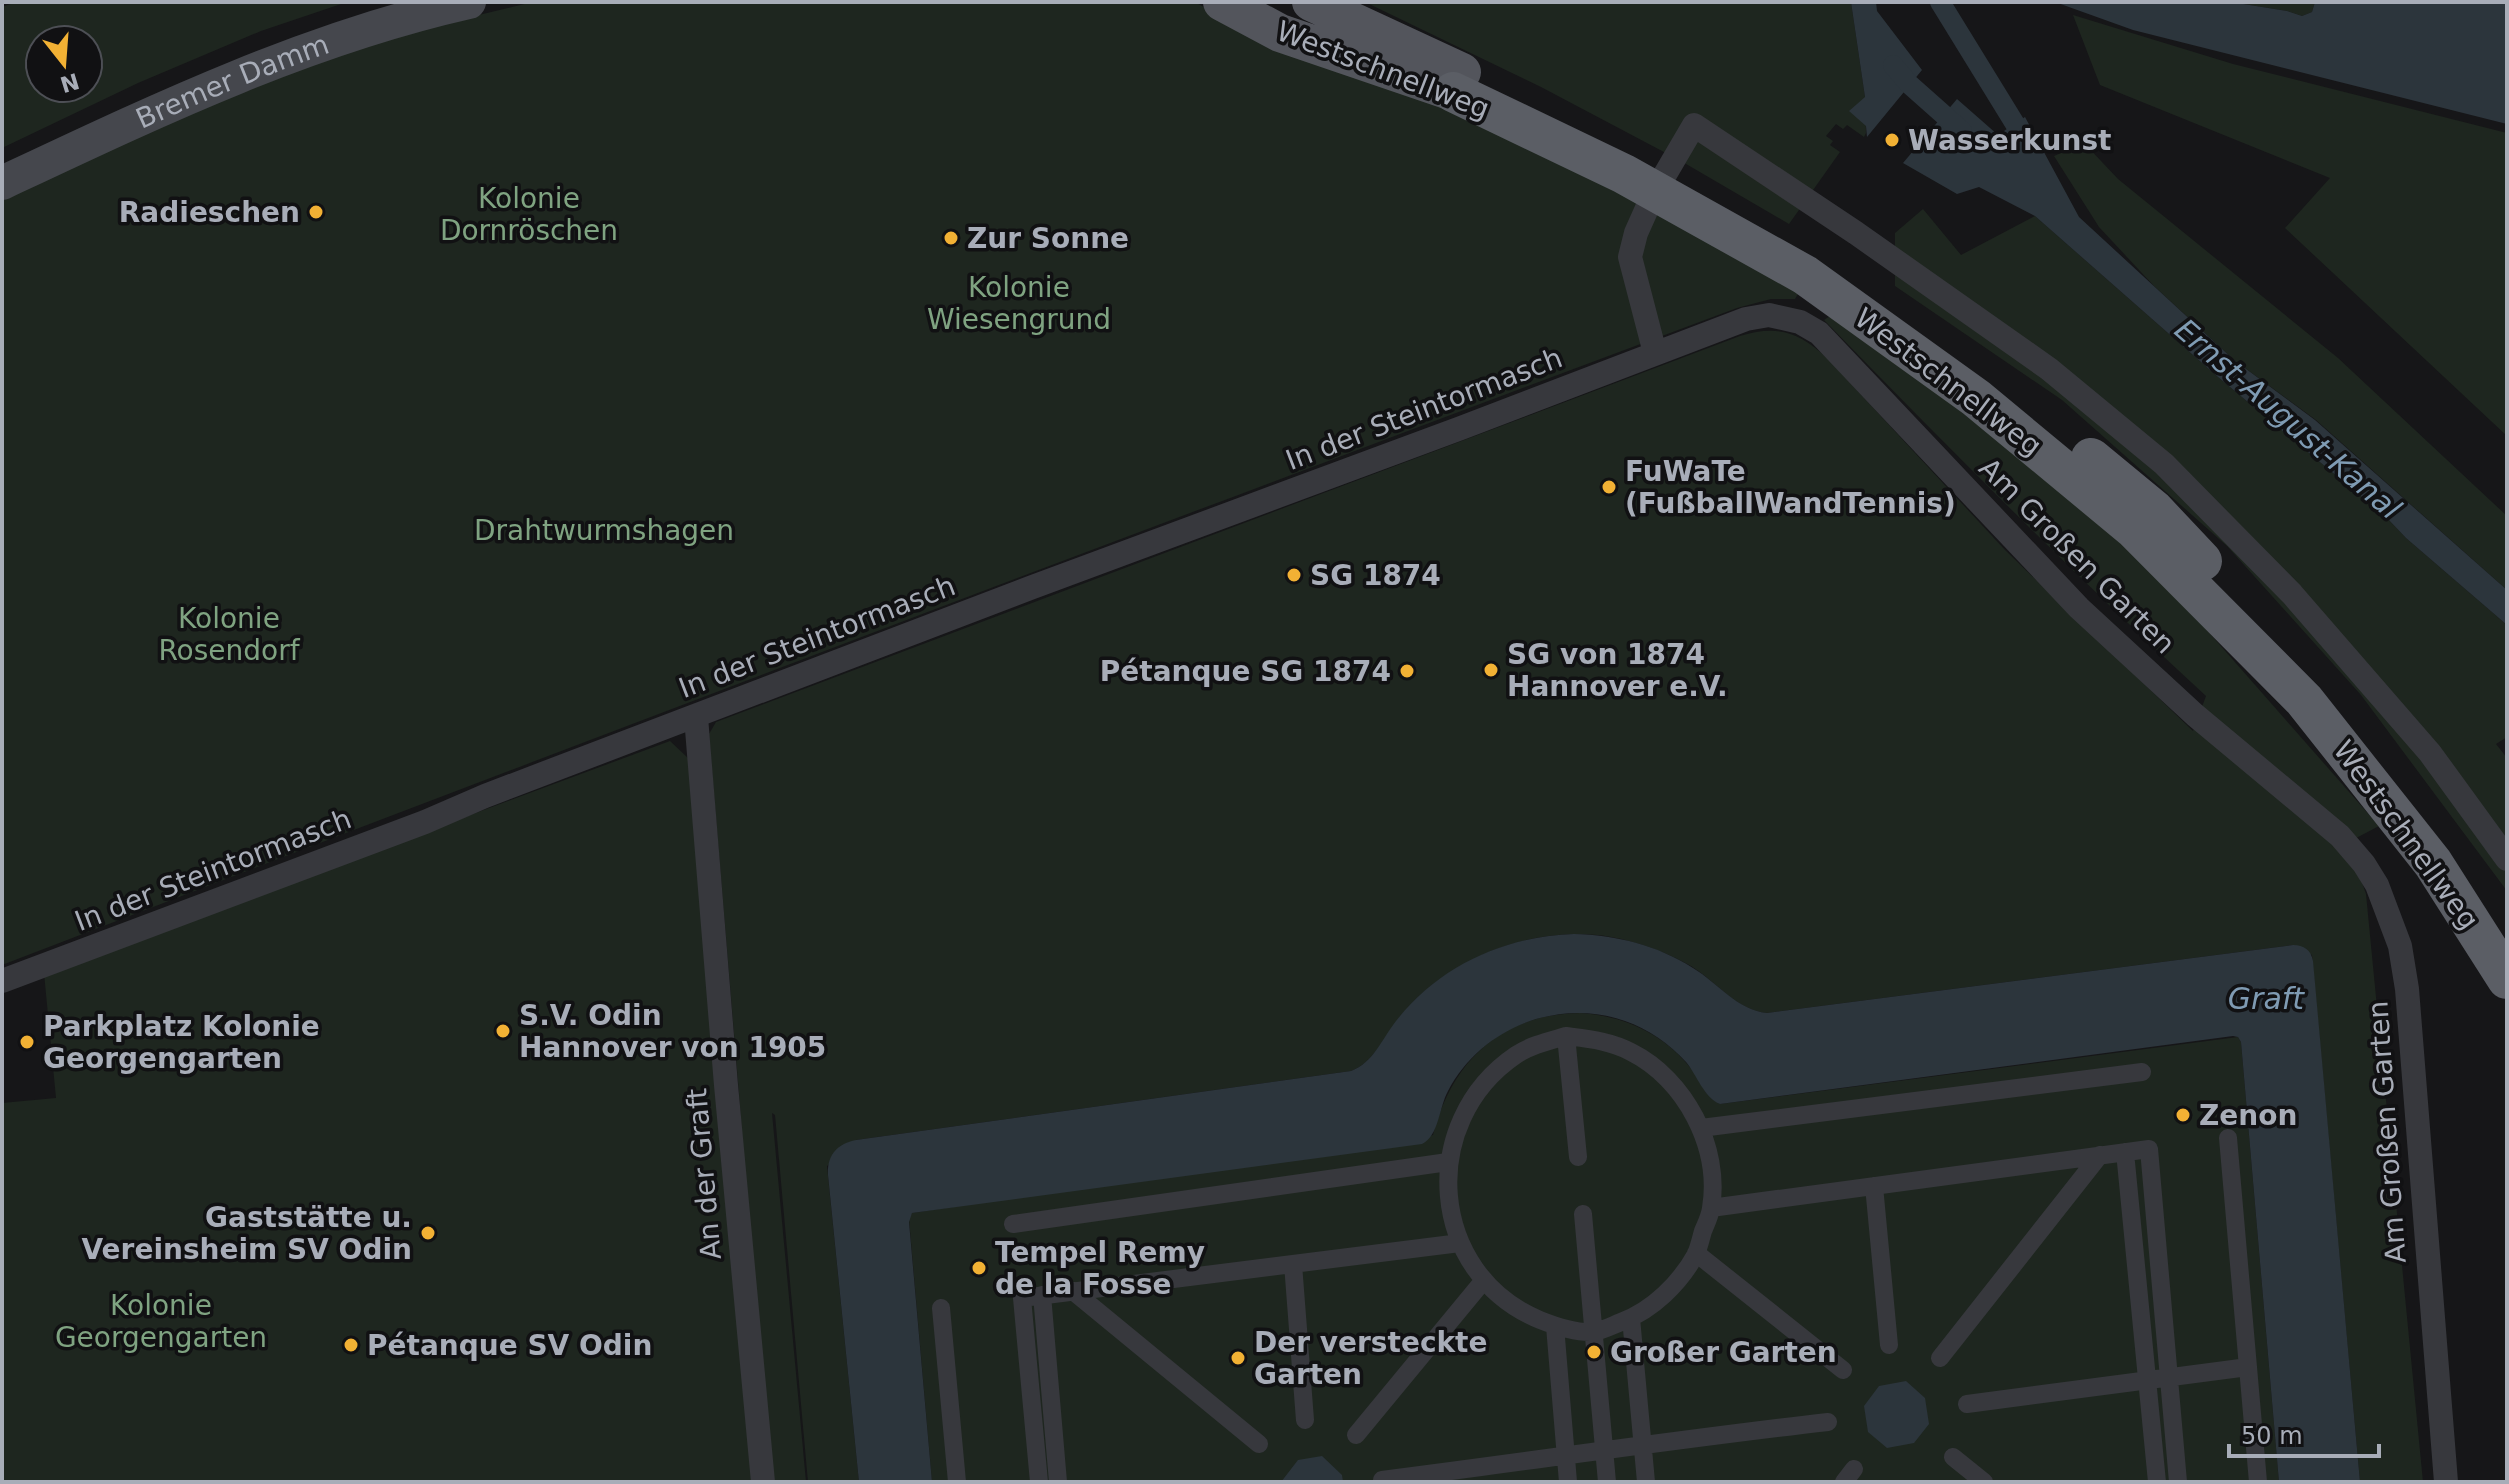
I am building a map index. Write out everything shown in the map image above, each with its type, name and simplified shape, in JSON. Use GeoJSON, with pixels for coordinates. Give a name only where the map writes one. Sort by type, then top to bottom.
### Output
{"type":"FeatureCollection","features":[{"type":"Feature","properties":{"kind":"highway","name":"Westschnellweg"},"geometry":{"type":"LineString","coordinates":[[1458,82],[1816,255],[1996,381],[2154,510],[2324,695],[2451,850],[2507,937]]}},
{"type":"Feature","properties":{"kind":"highway","name":"Westschnellweg"},"geometry":{"type":"LineString","coordinates":[[1691,197],[1976,398],[2133,528],[2304,700],[2433,863],[2507,979]]}},
{"type":"Feature","properties":{"kind":"main road","name":"Bremer Damm"},"geometry":{"type":"LineString","coordinates":[[2,158],[152,87],[338,15],[386,2]]}},
{"type":"Feature","properties":{"kind":"main road","name":"Bremer Damm"},"geometry":{"type":"LineString","coordinates":[[2,183],[162,108],[253,71],[345,36],[469,2]]}},
{"type":"Feature","properties":{"kind":"main road","name":"Westschnellweg"},"geometry":{"type":"LineString","coordinates":[[1222,2],[1280,33],[1458,82]]}},
{"type":"Feature","properties":{"kind":"main road","name":"Westschnellweg"},"geometry":{"type":"LineString","coordinates":[[1311,2],[1458,82]]}},
{"type":"Feature","properties":{"kind":"street"},"geometry":{"type":"LineString","coordinates":[[1655,353],[1630,257],[1636,233],[1653,195],[1694,125],[1856,233],[2038,361],[2164,464],[2302,605],[2430,753],[2507,859]]}},
{"type":"Feature","properties":{"kind":"street","name":"Am Großen Garten"},"geometry":{"type":"LineString","coordinates":[[1655,353],[1746,319],[1769,315],[1800,322],[1819,333],[2079,608],[2195,715],[2340,836],[2364,864],[2389,912],[2400,946],[2407,989],[2446,1482]]}},
{"type":"Feature","properties":{"kind":"street","name":"In der Steintormasch"},"geometry":{"type":"LineString","coordinates":[[2,981],[1655,353]]}},
{"type":"Feature","properties":{"kind":"street","name":"An der Graft"},"geometry":{"type":"LineString","coordinates":[[696,717],[763,1482]]}},
{"type":"Feature","properties":{"kind":"street"},"geometry":{"type":"LineString","coordinates":[[1566,1036],[1578,1157]]}},
{"type":"Feature","properties":{"kind":"street"},"geometry":{"type":"LineString","coordinates":[[1566,1036],[1602,1041],[1631,1052],[1654,1066],[1672,1083],[1701,1128],[1712,1169],[1711,1208],[1696,1253],[1669,1291],[1631,1318],[1594,1332],[1555,1326],[1525,1313],[1502,1298],[1484,1280],[1460,1243],[1449,1208],[1448,1162],[1457,1127],[1471,1099],[1490,1077],[1516,1055],[1536,1044],[1566,1036]]}},
{"type":"Feature","properties":{"kind":"street"},"geometry":{"type":"LineString","coordinates":[[1701,1128],[2142,1072]]}},
{"type":"Feature","properties":{"kind":"street"},"geometry":{"type":"LineString","coordinates":[[2228,1138],[2258,1482]]}},
{"type":"Feature","properties":{"kind":"street"},"geometry":{"type":"LineString","coordinates":[[1711,1208],[2149,1149],[2178,1482]]}},
{"type":"Feature","properties":{"kind":"street"},"geometry":{"type":"LineString","coordinates":[[2125,1152],[2157,1482]]}},
{"type":"Feature","properties":{"kind":"street"},"geometry":{"type":"LineString","coordinates":[[1940,1358],[2100,1155]]}},
{"type":"Feature","properties":{"kind":"street"},"geometry":{"type":"LineString","coordinates":[[1013,1224],[1448,1162]]}},
{"type":"Feature","properties":{"kind":"street"},"geometry":{"type":"LineString","coordinates":[[1874,1186],[1889,1345]]}},
{"type":"Feature","properties":{"kind":"street"},"geometry":{"type":"LineString","coordinates":[[1583,1214],[1607,1482]]}},
{"type":"Feature","properties":{"kind":"street"},"geometry":{"type":"LineString","coordinates":[[1039,1482],[1022,1298],[1460,1243]]}},
{"type":"Feature","properties":{"kind":"street"},"geometry":{"type":"LineString","coordinates":[[1696,1253],[1843,1370]]}},
{"type":"Feature","properties":{"kind":"street"},"geometry":{"type":"LineString","coordinates":[[1293,1264],[1305,1420]]}},
{"type":"Feature","properties":{"kind":"street"},"geometry":{"type":"LineString","coordinates":[[1356,1435],[1484,1280]]}},
{"type":"Feature","properties":{"kind":"street"},"geometry":{"type":"LineString","coordinates":[[1073,1291],[1259,1444]]}},
{"type":"Feature","properties":{"kind":"street"},"geometry":{"type":"LineString","coordinates":[[1042,1295],[1058,1482]]}},
{"type":"Feature","properties":{"kind":"street"},"geometry":{"type":"LineString","coordinates":[[941,1308],[957,1482]]}},
{"type":"Feature","properties":{"kind":"street"},"geometry":{"type":"LineString","coordinates":[[1631,1318],[1646,1482]]}},
{"type":"Feature","properties":{"kind":"street"},"geometry":{"type":"LineString","coordinates":[[1555,1326],[1568,1482]]}},
{"type":"Feature","properties":{"kind":"street"},"geometry":{"type":"LineString","coordinates":[[1967,1404],[2248,1367]]}},
{"type":"Feature","properties":{"kind":"street"},"geometry":{"type":"LineString","coordinates":[[1382,1480],[1828,1422]]}},
{"type":"Feature","properties":{"kind":"street"},"geometry":{"type":"LineString","coordinates":[[1953,1457],[1984,1482]]}},
{"type":"Feature","properties":{"kind":"green space"},"geometry":{"type":"Polygon","coordinates":[[[16,2],[347,2],[261,31],[104,99],[104,24],[24,24],[24,104],[94,104],[2,148],[2,7],[16,2]]]}},
{"type":"Feature","properties":{"kind":"green space"},"geometry":{"type":"Polygon","coordinates":[[[533,2],[1195,2],[1226,20],[1508,131],[1802,287],[1795,299],[1771,299],[1737,308],[869,634],[2,965],[2,200],[62,170],[288,72],[404,33],[533,2]]]}},
{"type":"Feature","properties":{"kind":"green space"},"geometry":{"type":"Polygon","coordinates":[[[1365,2],[1851,2],[1865,97],[1866,133],[1864,137],[1847,125],[1843,129],[1836,124],[1826,136],[1833,141],[1830,145],[1840,152],[1789,224],[1681,161],[1541,87],[1365,2]]]}},
{"type":"Feature","properties":{"kind":"green space"},"geometry":{"type":"Polygon","coordinates":[[[2231,2],[2315,2],[2312,12],[2302,16],[2231,2]]]}},
{"type":"Feature","properties":{"kind":"green space"},"geometry":{"type":"Polygon","coordinates":[[[2073,15],[2233,64],[2507,133],[2507,436],[2285,228],[2330,178],[2100,85],[2073,15]]]}},
{"type":"Feature","properties":{"kind":"green space"},"geometry":{"type":"Polygon","coordinates":[[[2084,143],[2118,179],[2338,358],[2507,516],[2507,590],[2316,420],[2234,360],[2154,286],[2099,227],[2054,156],[2084,143]]]}},
{"type":"Feature","properties":{"kind":"green space"},"geometry":{"type":"Polygon","coordinates":[[[1923,209],[1961,255],[2035,216],[2507,625],[2507,737],[2496,744],[2507,758],[2507,891],[2361,695],[2227,546],[2062,400],[1895,286],[1895,233],[1923,209]]]}},
{"type":"Feature","properties":{"kind":"green space","name":"SG von 1874 Hannover e.V."},"geometry":{"type":"Polygon","coordinates":[[[1836,312],[2140,554],[2379,826],[2341,846],[2357,868],[2366,894],[2423,1482],[2360,1482],[2312,955],[2293,945],[1767,1013],[1746,1007],[1691,966],[1662,952],[1621,939],[1583,934],[1525,940],[1470,960],[1423,993],[1403,1013],[1367,1061],[1351,1071],[856,1140],[827,1166],[859,1482],[808,1482],[775,1115],[772,1113],[806,1482],[768,1482],[709,734],[716,722],[1740,336],[1776,331],[1796,336],[1827,358],[2005,550],[2193,731],[2206,696],[2060,558],[1824,320],[1836,312]]]}},
{"type":"Feature","properties":{"kind":"green space","name":"S.V. Odin Hannover von 1905"},"geometry":{"type":"Polygon","coordinates":[[[670,741],[689,759],[753,1482],[2,1482],[2,1103],[56,1098],[44,973],[670,741]]]}},
{"type":"Feature","properties":{"kind":"green space","name":"Großer Garten"},"geometry":{"type":"Polygon","coordinates":[[[1580,1013],[1613,1018],[1657,1037],[1682,1058],[1707,1094],[1720,1104],[2238,1037],[2241,1042],[2279,1482],[932,1482],[909,1219],[912,1213],[1433,1135],[1453,1085],[1467,1064],[1484,1047],[1526,1022],[1552,1015],[1580,1013]]]}},
{"type":"Feature","properties":{"kind":"water"},"geometry":{"type":"Polygon","coordinates":[[[1851,2],[1876,2],[1877,11],[1922,70],[1867,137],[1866,126],[1849,111],[1865,97],[1851,2]]]}},
{"type":"Feature","properties":{"kind":"water"},"geometry":{"type":"Polygon","coordinates":[[[2055,2],[2231,2],[2302,16],[2312,12],[2315,2],[2507,2],[2507,124],[2133,30],[2055,2]]]}},
{"type":"Feature","properties":{"kind":"water"},"geometry":{"type":"Polygon","coordinates":[[[1957,99],[1998,135],[2025,117],[2079,217],[2234,360],[2315,420],[2507,590],[2507,625],[2035,216],[1979,187],[1957,194],[1903,163],[1957,99]]]}},
{"type":"Feature","properties":{"kind":"water","name":"Graft"},"geometry":{"type":"Polygon","coordinates":[[[1548,936],[1605,936],[1651,947],[1702,974],[1746,1007],[1767,1013],[2293,945],[2306,949],[2313,961],[2360,1482],[2279,1482],[2241,1042],[2238,1037],[1720,1104],[1705,1092],[1680,1055],[1650,1033],[1625,1021],[1574,1013],[1524,1023],[1480,1050],[1462,1069],[1448,1091],[1432,1135],[1422,1144],[912,1213],[909,1222],[932,1482],[859,1482],[828,1175],[831,1156],[843,1144],[1351,1071],[1371,1056],[1413,1002],[1453,970],[1499,948],[1548,936]]]}},
{"type":"Feature","properties":{"kind":"water"},"geometry":{"type":"Polygon","coordinates":[[[1906,1381],[1925,1398],[1929,1424],[1914,1443],[1887,1448],[1868,1432],[1864,1406],[1879,1386],[1906,1381]]]}},
{"type":"Feature","properties":{"kind":"water"},"geometry":{"type":"Polygon","coordinates":[[[1322,1456],[1342,1475],[1343,1482],[1281,1482],[1298,1460],[1322,1456]]]}},
{"type":"Feature","properties":{"kind":"waterway","name":"Ernst-August-Kanal"},"geometry":{"type":"LineString","coordinates":[[1940,2],[2028,145]]}},
{"type":"Feature","properties":{"kind":"waterway","name":"Ernst-August-Kanal"},"geometry":{"type":"LineString","coordinates":[[1893,65],[1909,84],[1962,131]]}},
{"type":"Feature","properties":{"kind":"place","name":"Wasserkunst"},"geometry":{"type":"Point","coordinates":[1892,140]}},
{"type":"Feature","properties":{"kind":"place","name":"Radieschen"},"geometry":{"type":"Point","coordinates":[316,212]}},
{"type":"Feature","properties":{"kind":"place","name":"Zur Sonne"},"geometry":{"type":"Point","coordinates":[951,238]}},
{"type":"Feature","properties":{"kind":"place","name":"FuWaTe (FußballWandTennis)"},"geometry":{"type":"Point","coordinates":[1609,487]}},
{"type":"Feature","properties":{"kind":"place","name":"SG 1874"},"geometry":{"type":"Point","coordinates":[1294,575]}},
{"type":"Feature","properties":{"kind":"place","name":"SG von 1874 Hannover e.V."},"geometry":{"type":"Point","coordinates":[1491,670]}},
{"type":"Feature","properties":{"kind":"place","name":"Pétanque SG 1874"},"geometry":{"type":"Point","coordinates":[1407,671]}},
{"type":"Feature","properties":{"kind":"place","name":"S.V. Odin Hannover von 1905"},"geometry":{"type":"Point","coordinates":[503,1031]}},
{"type":"Feature","properties":{"kind":"place","name":"Parkplatz Kolonie Georgengarten"},"geometry":{"type":"Point","coordinates":[27,1042]}},
{"type":"Feature","properties":{"kind":"place","name":"Zenon"},"geometry":{"type":"Point","coordinates":[2183,1115]}},
{"type":"Feature","properties":{"kind":"place","name":"Gaststätte u. Vereinsheim SV Odin"},"geometry":{"type":"Point","coordinates":[428,1233]}},
{"type":"Feature","properties":{"kind":"place","name":"Tempel Remy de la Fosse"},"geometry":{"type":"Point","coordinates":[979,1268]}},
{"type":"Feature","properties":{"kind":"place","name":"Pétanque SV Odin"},"geometry":{"type":"Point","coordinates":[351,1345]}},
{"type":"Feature","properties":{"kind":"place","name":"Großer Garten"},"geometry":{"type":"Point","coordinates":[1594,1352]}},
{"type":"Feature","properties":{"kind":"place","name":"Der versteckte Garten"},"geometry":{"type":"Point","coordinates":[1238,1358]}},
{"type":"Feature","properties":{"kind":"park label","name":"Kolonie Dornröschen"},"geometry":{"type":"Point","coordinates":[529,214]}},
{"type":"Feature","properties":{"kind":"park label","name":"Kolonie Wiesengrund"},"geometry":{"type":"Point","coordinates":[1019,303]}},
{"type":"Feature","properties":{"kind":"park label","name":"Drahtwurmshagen"},"geometry":{"type":"Point","coordinates":[604,530]}},
{"type":"Feature","properties":{"kind":"park label","name":"Kolonie Rosendorf"},"geometry":{"type":"Point","coordinates":[229,634]}},
{"type":"Feature","properties":{"kind":"park label","name":"Kolonie Georgengarten"},"geometry":{"type":"Point","coordinates":[161,1321]}}]}
